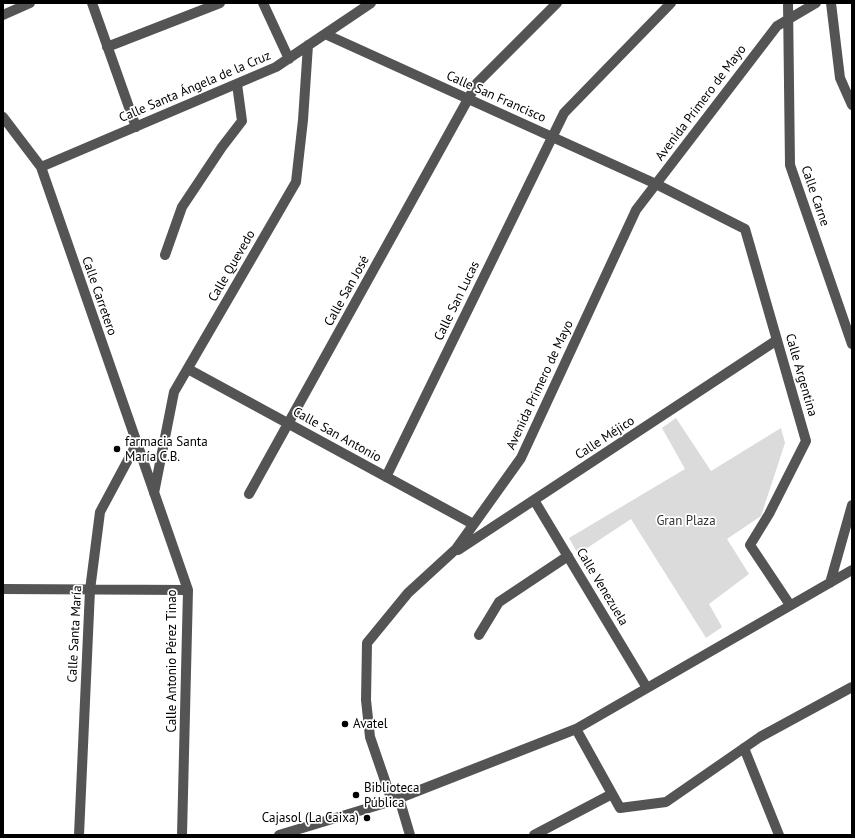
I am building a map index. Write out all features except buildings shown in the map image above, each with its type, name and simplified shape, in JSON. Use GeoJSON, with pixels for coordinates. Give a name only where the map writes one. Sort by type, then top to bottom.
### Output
{"type":"FeatureCollection","features":[{"type":"Feature","properties":{"kind":"street"},"geometry":{"type":"LineString","coordinates":[[3,16],[30,3]]}},
{"type":"Feature","properties":{"kind":"street"},"geometry":{"type":"LineString","coordinates":[[92,3],[136,127]]}},
{"type":"Feature","properties":{"kind":"street"},"geometry":{"type":"LineString","coordinates":[[107,47],[220,3]]}},
{"type":"Feature","properties":{"kind":"street"},"geometry":{"type":"LineString","coordinates":[[263,3],[289,59]]}},
{"type":"Feature","properties":{"kind":"street","name":"Calle Santa Ángela de la Cruz"},"geometry":{"type":"LineString","coordinates":[[41,167],[276,67],[371,3]]}},
{"type":"Feature","properties":{"kind":"street","name":"Calle San José"},"geometry":{"type":"LineString","coordinates":[[249,494],[477,84],[557,3]]}},
{"type":"Feature","properties":{"kind":"street","name":"Calle San Lucas"},"geometry":{"type":"LineString","coordinates":[[386,477],[564,113],[671,3]]}},
{"type":"Feature","properties":{"kind":"street","name":"Calle Carne"},"geometry":{"type":"LineString","coordinates":[[788,3],[790,165],[852,344]]}},
{"type":"Feature","properties":{"kind":"street","name":"Avenida Primero de Mayo"},"geometry":{"type":"LineString","coordinates":[[410,835],[370,737],[366,700],[367,643],[408,593],[456,549],[521,458],[636,210],[777,26],[816,3]]}},
{"type":"Feature","properties":{"kind":"street"},"geometry":{"type":"LineString","coordinates":[[831,3],[840,78],[852,105]]}},
{"type":"Feature","properties":{"kind":"street","name":"Calle San Francisco"},"geometry":{"type":"LineString","coordinates":[[324,34],[656,184]]}},
{"type":"Feature","properties":{"kind":"street","name":"Calle Quevedo"},"geometry":{"type":"LineString","coordinates":[[154,494],[174,392],[296,182],[303,120],[308,45]]}},
{"type":"Feature","properties":{"kind":"street"},"geometry":{"type":"LineString","coordinates":[[165,255],[182,207],[222,147],[242,121],[237,84]]}},
{"type":"Feature","properties":{"kind":"street","name":"Calle Carretero"},"geometry":{"type":"LineString","coordinates":[[3,117],[41,167],[154,494]]}},
{"type":"Feature","properties":{"kind":"street","name":"Calle Argentina"},"geometry":{"type":"LineString","coordinates":[[656,184],[745,229],[806,441],[769,514],[750,546],[790,606]]}},
{"type":"Feature","properties":{"kind":"street","name":"Calle Méjico"},"geometry":{"type":"LineString","coordinates":[[446,558],[777,340]]}},
{"type":"Feature","properties":{"kind":"street","name":"Calle San Antonio"},"geometry":{"type":"LineString","coordinates":[[188,369],[473,524]]}},
{"type":"Feature","properties":{"kind":"street","name":"Calle Santa María"},"geometry":{"type":"LineString","coordinates":[[78,835],[90,590],[100,512],[137,443]]}},
{"type":"Feature","properties":{"kind":"street","name":"Calle Antonio Pérez Tinao"},"geometry":{"type":"LineString","coordinates":[[154,494],[188,590],[182,835]]}},
{"type":"Feature","properties":{"kind":"street","name":"Calle Venezuela"},"geometry":{"type":"LineString","coordinates":[[534,500],[647,688]]}},
{"type":"Feature","properties":{"kind":"street"},"geometry":{"type":"LineString","coordinates":[[830,583],[852,505]]}},
{"type":"Feature","properties":{"kind":"street"},"geometry":{"type":"LineString","coordinates":[[479,635],[499,602],[568,556]]}},
{"type":"Feature","properties":{"kind":"street"},"geometry":{"type":"LineString","coordinates":[[279,835],[396,799],[576,729],[852,570]]}},
{"type":"Feature","properties":{"kind":"street"},"geometry":{"type":"LineString","coordinates":[[3,589],[188,590]]}},
{"type":"Feature","properties":{"kind":"street"},"geometry":{"type":"LineString","coordinates":[[576,729],[620,808],[666,802],[760,737],[852,687]]}},
{"type":"Feature","properties":{"kind":"street"},"geometry":{"type":"LineString","coordinates":[[744,748],[779,835]]}},
{"type":"Feature","properties":{"kind":"street"},"geometry":{"type":"LineString","coordinates":[[534,835],[612,794]]}},
{"type":"Feature","properties":{"kind":"green space","name":"Gran Plaza"},"geometry":{"type":"Polygon","coordinates":[[[676,418],[711,471],[781,428],[785,443],[761,516],[727,539],[749,574],[709,604],[722,627],[706,638],[631,519],[578,554],[569,538],[685,469],[662,428],[676,418]]]}},
{"type":"Feature","properties":{"kind":"place","name":"farmacia Santa María C.B."},"geometry":{"type":"Point","coordinates":[117,449]}},
{"type":"Feature","properties":{"kind":"place","name":"Avatel"},"geometry":{"type":"Point","coordinates":[345,724]}},
{"type":"Feature","properties":{"kind":"place","name":"Biblioteca Pública"},"geometry":{"type":"Point","coordinates":[356,795]}},
{"type":"Feature","properties":{"kind":"place","name":"Cajasol (La Caixa)"},"geometry":{"type":"Point","coordinates":[367,818]}}]}
